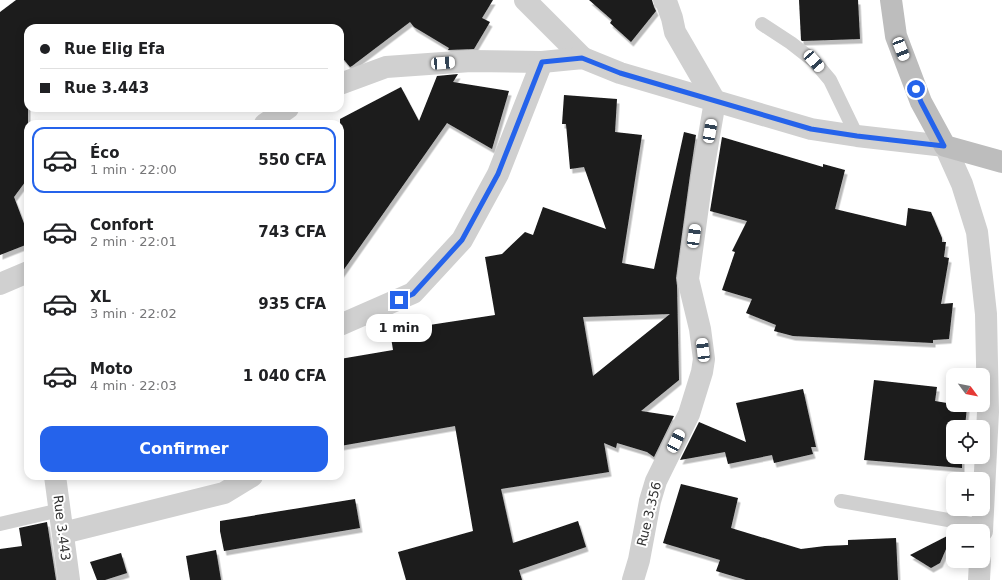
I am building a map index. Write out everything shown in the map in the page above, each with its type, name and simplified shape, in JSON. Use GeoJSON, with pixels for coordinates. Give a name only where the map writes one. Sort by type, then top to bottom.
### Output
{"type":"FeatureCollection","features":[{"type":"Feature","properties":{"kind":"main road"},"geometry":{"type":"LineString","coordinates":[[890,0],[896,36],[921,102],[944,146],[1002,162]]}},
{"type":"Feature","properties":{"kind":"street"},"geometry":{"type":"LineString","coordinates":[[525,0],[582,58],[620,73],[811,129],[944,146],[962,184],[977,232],[986,314],[988,412],[982,524]]}},
{"type":"Feature","properties":{"kind":"street"},"geometry":{"type":"LineString","coordinates":[[664,0],[672,18],[675,32],[715,101]]}},
{"type":"Feature","properties":{"kind":"street"},"geometry":{"type":"LineString","coordinates":[[344,83],[386,68],[471,61],[542,62],[582,58]]}},
{"type":"Feature","properties":{"kind":"street"},"geometry":{"type":"LineString","coordinates":[[344,324],[413,294],[462,240],[498,174],[542,62]]}},
{"type":"Feature","properties":{"kind":"street","name":"Rue 3.356"},"geometry":{"type":"LineString","coordinates":[[633,580],[639,560],[650,501],[656,481],[689,414],[702,372],[704,359],[700,329],[688,279],[702,177],[715,101]]}},
{"type":"Feature","properties":{"kind":"street"},"geometry":{"type":"LineString","coordinates":[[271,120],[282,112]]}},
{"type":"Feature","properties":{"kind":"street"},"geometry":{"type":"LineString","coordinates":[[0,284],[24,274]]}},
{"type":"Feature","properties":{"kind":"street","name":"Rue 3.443"},"geometry":{"type":"LineString","coordinates":[[56,480],[69,580]]}},
{"type":"Feature","properties":{"kind":"street"},"geometry":{"type":"LineString","coordinates":[[63,533],[224,493],[245,480]]}},
{"type":"Feature","properties":{"kind":"street"},"geometry":{"type":"LineString","coordinates":[[979,580],[980,568]]}},
{"type":"Feature","properties":{"kind":"lane"},"geometry":{"type":"LineString","coordinates":[[762,24],[791,43],[814,61],[822,70],[830,80],[857,136]]}},
{"type":"Feature","properties":{"kind":"lane"},"geometry":{"type":"LineString","coordinates":[[842,501],[961,524]]}},
{"type":"Feature","properties":{"kind":"lane"},"geometry":{"type":"LineString","coordinates":[[0,524],[60,510]]}},
{"type":"Feature","properties":{"kind":"building"},"geometry":{"type":"Polygon","coordinates":[[[16,0],[493,0],[482,18],[490,22],[474,49],[448,50],[449,48],[414,27],[410,22],[350,67],[344,60],[344,24],[24,24],[24,112],[28,112],[28,120],[24,120],[24,183],[14,197],[24,223],[24,246],[0,255],[0,12],[16,0]]]}},
{"type":"Feature","properties":{"kind":"building"},"geometry":{"type":"Polygon","coordinates":[[[589,0],[652,0],[656,11],[631,42],[610,23],[612,20],[589,0]]]}},
{"type":"Feature","properties":{"kind":"building"},"geometry":{"type":"Polygon","coordinates":[[[799,0],[858,0],[860,39],[802,41],[799,0]]]}},
{"type":"Feature","properties":{"kind":"building"},"geometry":{"type":"Polygon","coordinates":[[[458,74],[453,82],[509,91],[492,149],[447,123],[344,269],[344,120],[340,119],[401,87],[419,121],[437,76],[458,74]]]}},
{"type":"Feature","properties":{"kind":"building"},"geometry":{"type":"Polygon","coordinates":[[[564,95],[617,99],[615,132],[642,135],[622,263],[654,269],[684,132],[696,135],[676,278],[679,380],[641,411],[674,416],[654,457],[647,452],[617,443],[616,448],[604,443],[609,472],[501,489],[513,543],[578,521],[586,547],[519,570],[522,580],[406,580],[398,552],[473,531],[455,426],[344,445],[344,358],[393,350],[390,331],[495,315],[485,257],[502,254],[525,232],[533,235],[543,207],[606,229],[584,167],[570,169],[566,124],[562,124],[564,95]],[[670,314],[583,317],[593,376],[670,314]]]}},
{"type":"Feature","properties":{"kind":"building"},"geometry":{"type":"Polygon","coordinates":[[[722,137],[823,167],[823,164],[845,170],[835,209],[906,226],[908,208],[931,212],[942,238],[942,242],[946,242],[944,257],[949,258],[941,304],[953,303],[949,339],[933,340],[933,343],[793,336],[774,331],[776,325],[746,313],[752,299],[722,290],[735,252],[732,251],[747,221],[710,211],[722,137]]]}},
{"type":"Feature","properties":{"kind":"building"},"geometry":{"type":"Polygon","coordinates":[[[874,380],[937,387],[935,401],[946,403],[946,412],[966,412],[966,420],[946,420],[946,464],[962,464],[962,468],[864,460],[874,380]]]}},
{"type":"Feature","properties":{"kind":"building"},"geometry":{"type":"Polygon","coordinates":[[[803,389],[816,447],[811,447],[813,454],[774,463],[772,455],[728,464],[725,452],[680,460],[699,422],[746,442],[736,403],[803,389]]]}},
{"type":"Feature","properties":{"kind":"building"},"geometry":{"type":"Polygon","coordinates":[[[681,484],[738,498],[731,528],[801,549],[848,545],[848,540],[896,538],[898,580],[746,580],[716,571],[720,560],[663,543],[681,484]]]}},
{"type":"Feature","properties":{"kind":"building"},"geometry":{"type":"Polygon","coordinates":[[[355,499],[360,528],[224,551],[220,531],[220,521],[355,499]]]}},
{"type":"Feature","properties":{"kind":"building"},"geometry":{"type":"Polygon","coordinates":[[[47,522],[56,580],[0,580],[0,549],[22,546],[19,528],[47,522]]]}},
{"type":"Feature","properties":{"kind":"building"},"geometry":{"type":"Polygon","coordinates":[[[946,537],[946,549],[940,563],[931,568],[910,555],[946,537]]]}},
{"type":"Feature","properties":{"kind":"building"},"geometry":{"type":"Polygon","coordinates":[[[216,550],[221,580],[190,580],[186,556],[216,550]]]}},
{"type":"Feature","properties":{"kind":"building"},"geometry":{"type":"Polygon","coordinates":[[[121,553],[127,573],[105,580],[97,580],[90,562],[121,553]]]}},
{"type":"Feature","properties":{"kind":"route"},"geometry":{"type":"LineString","coordinates":[[399,300],[413,294],[462,240],[498,174],[542,62],[582,58],[620,73],[811,129],[944,146],[921,102],[916,89]]}}]}
